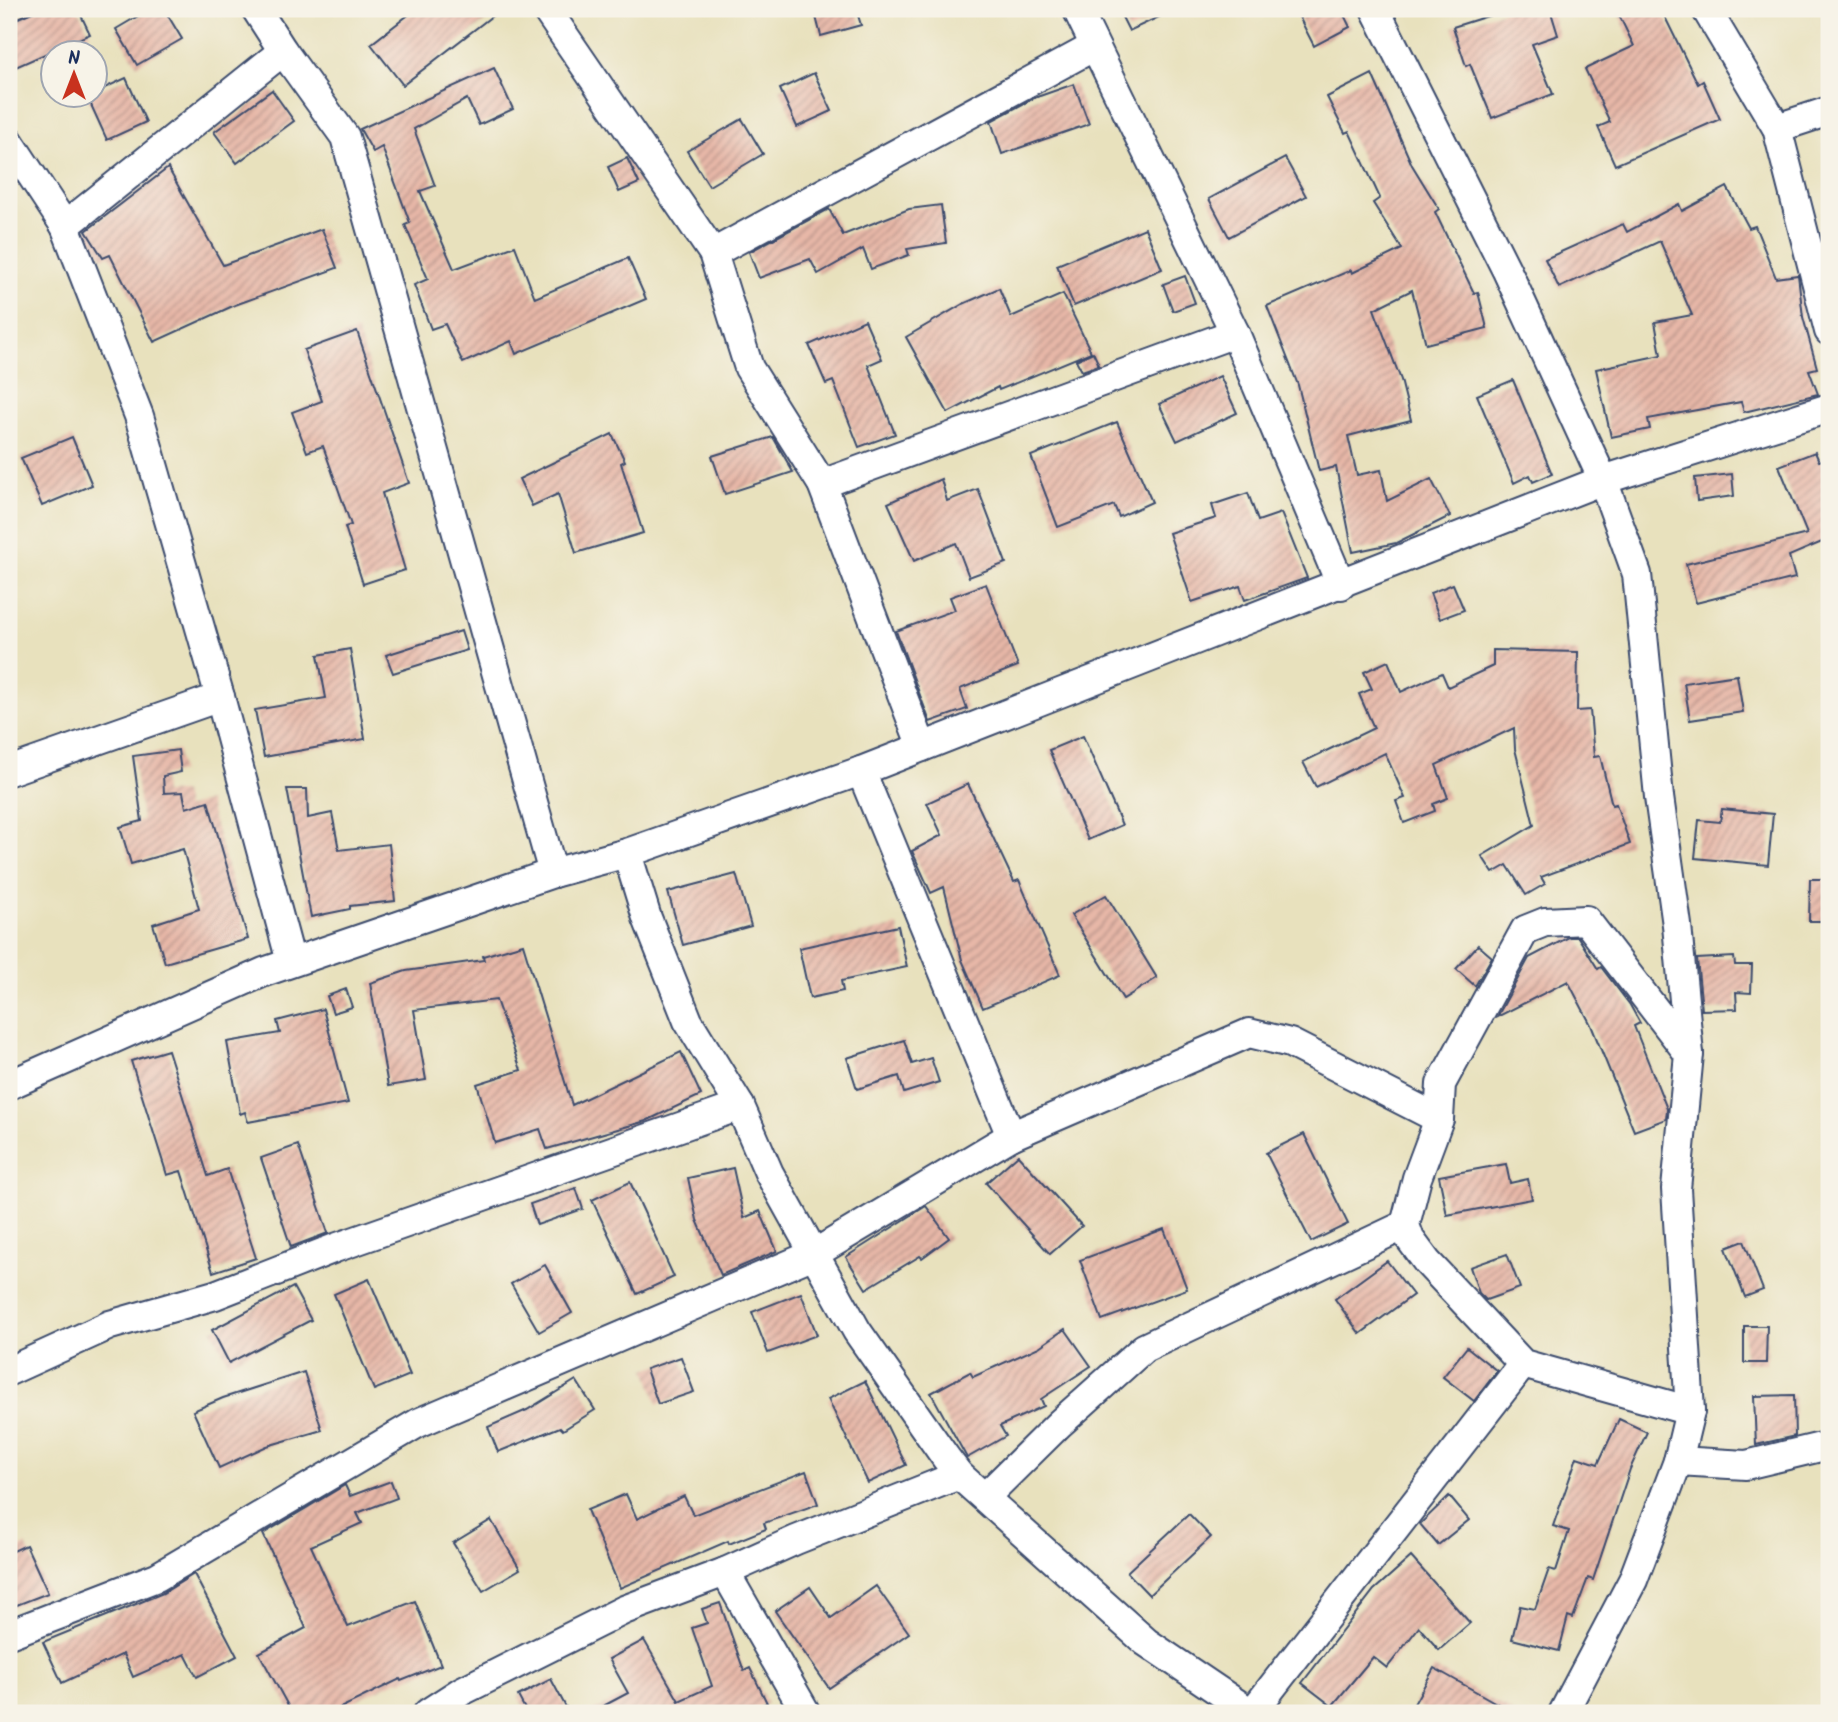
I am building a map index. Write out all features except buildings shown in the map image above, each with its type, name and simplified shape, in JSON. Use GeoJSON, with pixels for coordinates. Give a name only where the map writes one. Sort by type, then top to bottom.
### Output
{"type":"FeatureCollection","features":[{"type":"Feature","properties":{"kind":"street"},"geometry":{"type":"LineString","coordinates":[[256,9],[345,137],[553,873]]}},
{"type":"Feature","properties":{"kind":"street"},"geometry":{"type":"LineString","coordinates":[[1077,9],[1093,47],[1235,333],[1340,585]]}},
{"type":"Feature","properties":{"kind":"street"},"geometry":{"type":"LineString","coordinates":[[1375,9],[1507,271],[1603,480],[1637,574],[1689,1054],[1676,1189],[1690,1411],[1678,1461],[1633,1580],[1563,1713]]}},
{"type":"Feature","properties":{"kind":"street"},"geometry":{"type":"LineString","coordinates":[[1706,9],[1777,128],[1829,331]]}},
{"type":"Feature","properties":{"kind":"street"},"geometry":{"type":"LineString","coordinates":[[550,10],[713,253],[749,368],[822,484],[922,747]]}},
{"type":"Feature","properties":{"kind":"street"},"geometry":{"type":"LineString","coordinates":[[713,253],[1093,47]]}},
{"type":"Feature","properties":{"kind":"street"},"geometry":{"type":"LineString","coordinates":[[65,226],[283,51]]}},
{"type":"Feature","properties":{"kind":"street"},"geometry":{"type":"LineString","coordinates":[[1777,128],[1829,111]]}},
{"type":"Feature","properties":{"kind":"street"},"geometry":{"type":"LineString","coordinates":[[9,141],[65,226],[139,416],[220,697],[291,962]]}},
{"type":"Feature","properties":{"kind":"street"},"geometry":{"type":"LineString","coordinates":[[822,484],[1235,333]]}},
{"type":"Feature","properties":{"kind":"street"},"geometry":{"type":"LineString","coordinates":[[9,1084],[291,962],[553,873],[627,853],[862,771],[1603,480],[1829,408]]}},
{"type":"Feature","properties":{"kind":"street"},"geometry":{"type":"LineString","coordinates":[[9,771],[220,697]]}},
{"type":"Feature","properties":{"kind":"street"},"geometry":{"type":"LineString","coordinates":[[862,771],[1011,1136]]}},
{"type":"Feature","properties":{"kind":"street"},"geometry":{"type":"LineString","coordinates":[[627,853],[647,918],[688,1021],[740,1105],[769,1173],[857,1331],[959,1475],[1146,1642],[1252,1713],[1523,1364]]}},
{"type":"Feature","properties":{"kind":"street"},"geometry":{"type":"LineString","coordinates":[[1689,1054],[1586,920],[1533,925],[1525,930],[1441,1084],[1439,1119],[1417,1178],[1405,1225],[1410,1238],[1427,1262],[1523,1364],[1690,1411]]}},
{"type":"Feature","properties":{"kind":"street"},"geometry":{"type":"LineString","coordinates":[[9,1634],[157,1577],[418,1423],[814,1254],[1011,1136],[1249,1032],[1290,1043],[1439,1119]]}},
{"type":"Feature","properties":{"kind":"street"},"geometry":{"type":"LineString","coordinates":[[9,1371],[110,1325],[215,1295],[335,1248],[740,1105]]}},
{"type":"Feature","properties":{"kind":"street"},"geometry":{"type":"LineString","coordinates":[[985,1497],[1059,1424],[1144,1348],[1405,1225]]}},
{"type":"Feature","properties":{"kind":"street"},"geometry":{"type":"LineString","coordinates":[[1678,1461],[1746,1465],[1829,1444]]}},
{"type":"Feature","properties":{"kind":"street"},"geometry":{"type":"LineString","coordinates":[[428,1713],[461,1691],[624,1610],[725,1572],[796,1540],[959,1475]]}},
{"type":"Feature","properties":{"kind":"street"},"geometry":{"type":"LineString","coordinates":[[725,1572],[806,1713]]}}]}
